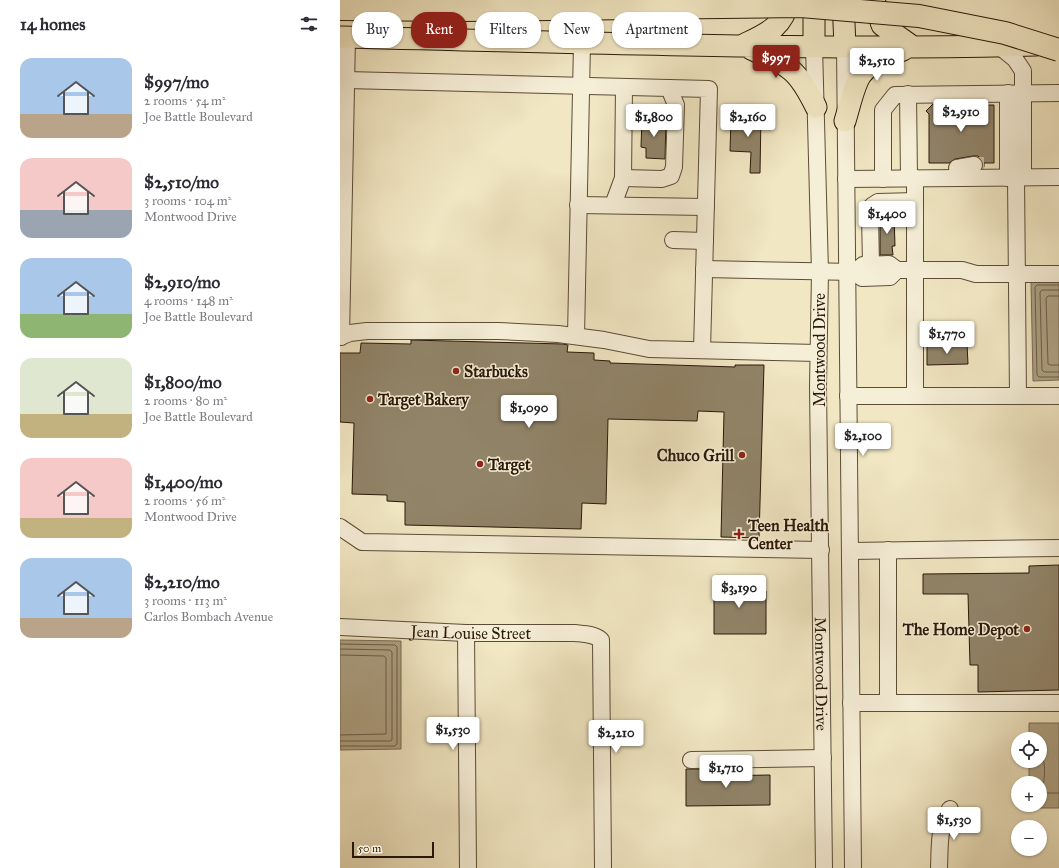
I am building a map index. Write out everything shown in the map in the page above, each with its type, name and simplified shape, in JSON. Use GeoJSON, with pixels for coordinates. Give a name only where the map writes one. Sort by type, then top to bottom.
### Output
{"type":"FeatureCollection","features":[{"type":"Feature","properties":{"kind":"highway"},"geometry":{"type":"LineString","coordinates":[[340,9],[469,10],[801,6],[919,16],[1005,33],[1059,50]]}},
{"type":"Feature","properties":{"kind":"main road"},"geometry":{"type":"LineString","coordinates":[[743,46],[769,33],[777,26],[782,19],[789,0]]}},
{"type":"Feature","properties":{"kind":"main road","name":"Montwood Drive"},"geometry":{"type":"LineString","coordinates":[[814,0],[814,46]]}},
{"type":"Feature","properties":{"kind":"main road","name":"Montwood Drive"},"geometry":{"type":"LineString","coordinates":[[843,0],[845,46]]}},
{"type":"Feature","properties":{"kind":"main road"},"geometry":{"type":"LineString","coordinates":[[874,0],[882,25],[913,47]]}},
{"type":"Feature","properties":{"kind":"main road"},"geometry":{"type":"LineString","coordinates":[[344,37],[549,42]]}},
{"type":"Feature","properties":{"kind":"main road"},"geometry":{"type":"LineString","coordinates":[[604,43],[913,47],[1059,44]]}},
{"type":"Feature","properties":{"kind":"main road"},"geometry":{"type":"LineString","coordinates":[[743,46],[784,64],[796,73],[816,107]]}},
{"type":"Feature","properties":{"kind":"main road"},"geometry":{"type":"LineString","coordinates":[[845,121],[858,79],[866,70],[887,56],[913,47]]}},
{"type":"Feature","properties":{"kind":"street"},"geometry":{"type":"LineString","coordinates":[[344,37],[346,80],[342,162],[341,337],[350,333],[367,331],[498,331],[576,336],[649,349],[818,353]]}},
{"type":"Feature","properties":{"kind":"street","name":"Montwood Drive"},"geometry":{"type":"LineString","coordinates":[[814,46],[820,272],[818,353],[824,868]]}},
{"type":"Feature","properties":{"kind":"street","name":"Montwood Drive"},"geometry":{"type":"LineString","coordinates":[[845,46],[846,179],[851,272],[848,396],[853,868]]}},
{"type":"Feature","properties":{"kind":"street"},"geometry":{"type":"LineString","coordinates":[[999,46],[1015,59],[1022,71],[1016,93],[1001,171],[1017,274],[1018,396]]}},
{"type":"Feature","properties":{"kind":"street"},"geometry":{"type":"LineString","coordinates":[[576,336],[582,48]]}},
{"type":"Feature","properties":{"kind":"street"},"geometry":{"type":"LineString","coordinates":[[346,80],[709,89],[702,350]]}},
{"type":"Feature","properties":{"kind":"street"},"geometry":{"type":"LineString","coordinates":[[613,205],[623,178],[624,87]]}},
{"type":"Feature","properties":{"kind":"street"},"geometry":{"type":"LineString","coordinates":[[623,178],[662,179],[671,176],[674,167],[676,105],[670,88]]}},
{"type":"Feature","properties":{"kind":"street"},"geometry":{"type":"LineString","coordinates":[[883,179],[883,110],[895,95],[1059,93]]}},
{"type":"Feature","properties":{"kind":"street"},"geometry":{"type":"LineString","coordinates":[[908,94],[911,175],[915,201],[915,396]]}},
{"type":"Feature","properties":{"kind":"street"},"geometry":{"type":"LineString","coordinates":[[846,179],[883,179],[957,168],[1059,177]]}},
{"type":"Feature","properties":{"kind":"street"},"geometry":{"type":"LineString","coordinates":[[911,175],[1001,171]]}},
{"type":"Feature","properties":{"kind":"street"},"geometry":{"type":"LineString","coordinates":[[871,264],[870,215],[872,206],[878,202],[915,201]]}},
{"type":"Feature","properties":{"kind":"street"},"geometry":{"type":"LineString","coordinates":[[578,205],[706,207]]}},
{"type":"Feature","properties":{"kind":"street"},"geometry":{"type":"LineString","coordinates":[[673,240],[705,241]]}},
{"type":"Feature","properties":{"kind":"street"},"geometry":{"type":"LineString","coordinates":[[851,272],[863,265],[889,264],[898,270],[962,270],[976,274],[1059,274]]}},
{"type":"Feature","properties":{"kind":"street"},"geometry":{"type":"LineString","coordinates":[[704,269],[851,272],[862,278],[890,277],[898,270]]}},
{"type":"Feature","properties":{"kind":"street"},"geometry":{"type":"LineString","coordinates":[[848,396],[1059,396]]}},
{"type":"Feature","properties":{"kind":"street"},"geometry":{"type":"LineString","coordinates":[[340,527],[362,542],[821,550]]}},
{"type":"Feature","properties":{"kind":"street"},"geometry":{"type":"LineString","coordinates":[[850,551],[1059,548]]}},
{"type":"Feature","properties":{"kind":"street"},"geometry":{"type":"LineString","coordinates":[[888,550],[888,704]]}},
{"type":"Feature","properties":{"kind":"street","name":"Jean Louise Street"},"geometry":{"type":"LineString","coordinates":[[340,627],[466,633],[575,633],[586,634],[597,637],[601,640],[603,868]]}},
{"type":"Feature","properties":{"kind":"street"},"geometry":{"type":"LineString","coordinates":[[466,633],[468,868]]}},
{"type":"Feature","properties":{"kind":"street"},"geometry":{"type":"LineString","coordinates":[[851,704],[1059,704]]}},
{"type":"Feature","properties":{"kind":"street"},"geometry":{"type":"LineString","coordinates":[[691,760],[823,758]]}},
{"type":"Feature","properties":{"kind":"street"},"geometry":{"type":"LineString","coordinates":[[939,868],[940,836],[942,825],[950,809]]}},
{"type":"Feature","properties":{"kind":"water"},"geometry":{"type":"Polygon","coordinates":[[[1031,281],[1059,281],[1059,380],[1033,381],[1031,281]]]}},
{"type":"Feature","properties":{"kind":"water"},"geometry":{"type":"Polygon","coordinates":[[[340,640],[401,641],[401,749],[340,750],[340,640]]]}},
{"type":"Feature","properties":{"kind":"water"},"geometry":{"type":"Polygon","coordinates":[[[1029,723],[1059,723],[1059,808],[1047,808],[1047,776],[1029,776],[1029,768],[1047,768],[1047,732],[1029,732],[1029,723]]]}},
{"type":"Feature","properties":{"kind":"building"},"geometry":{"type":"Polygon","coordinates":[[[933,104],[936,106],[994,105],[994,163],[984,163],[983,167],[981,159],[978,156],[973,156],[955,159],[949,163],[929,163],[929,114],[926,111],[933,104]]]}},
{"type":"Feature","properties":{"kind":"building"},"geometry":{"type":"Polygon","coordinates":[[[739,114],[761,114],[760,173],[750,173],[751,152],[730,151],[731,120],[739,120],[739,114]]]}},
{"type":"Feature","properties":{"kind":"building"},"geometry":{"type":"Polygon","coordinates":[[[642,118],[666,119],[665,159],[646,158],[646,148],[641,147],[642,118]]]}},
{"type":"Feature","properties":{"kind":"building"},"geometry":{"type":"Polygon","coordinates":[[[880,215],[894,215],[895,246],[892,246],[893,255],[880,255],[880,215]]]}},
{"type":"Feature","properties":{"kind":"building","name":"Target"},"geometry":{"type":"Polygon","coordinates":[[[411,340],[563,344],[568,345],[567,352],[594,353],[594,360],[610,361],[610,363],[735,367],[735,365],[764,365],[759,538],[721,537],[724,412],[698,411],[697,421],[608,419],[606,504],[582,503],[581,529],[405,525],[405,502],[387,501],[387,495],[352,494],[354,423],[340,422],[340,353],[360,353],[361,343],[411,344],[411,340]]]}},
{"type":"Feature","properties":{"kind":"building"},"geometry":{"type":"Polygon","coordinates":[[[967,344],[968,364],[927,365],[927,345],[967,344]]]}},
{"type":"Feature","properties":{"kind":"building","name":"The Home Depot"},"geometry":{"type":"Polygon","coordinates":[[[1059,565],[1059,690],[978,692],[978,665],[970,665],[968,594],[923,594],[923,574],[1029,573],[1029,566],[1059,565]]]}},
{"type":"Feature","properties":{"kind":"building"},"geometry":{"type":"Polygon","coordinates":[[[714,582],[747,582],[747,591],[766,591],[766,634],[714,634],[714,582]]]}},
{"type":"Feature","properties":{"kind":"building"},"geometry":{"type":"Polygon","coordinates":[[[686,769],[712,769],[712,776],[770,775],[770,805],[686,806],[686,769]]]}},
{"type":"Feature","properties":{"kind":"tunnel"},"geometry":{"type":"LineString","coordinates":[[974,165],[984,165]]}},
{"type":"Feature","properties":{"kind":"place","name":"Starbucks"},"geometry":{"type":"Point","coordinates":[456,371]}},
{"type":"Feature","properties":{"kind":"place","name":"Target Bakery"},"geometry":{"type":"Point","coordinates":[370,399]}},
{"type":"Feature","properties":{"kind":"place","name":"Chuco Grill"},"geometry":{"type":"Point","coordinates":[742,455]}},
{"type":"Feature","properties":{"kind":"place","name":"Target"},"geometry":{"type":"Point","coordinates":[480,464]}},
{"type":"Feature","properties":{"kind":"place","name":"Teen Health Center"},"geometry":{"type":"Point","coordinates":[739,534]}},
{"type":"Feature","properties":{"kind":"place","name":"The Home Depot"},"geometry":{"type":"Point","coordinates":[1027,629]}}]}
